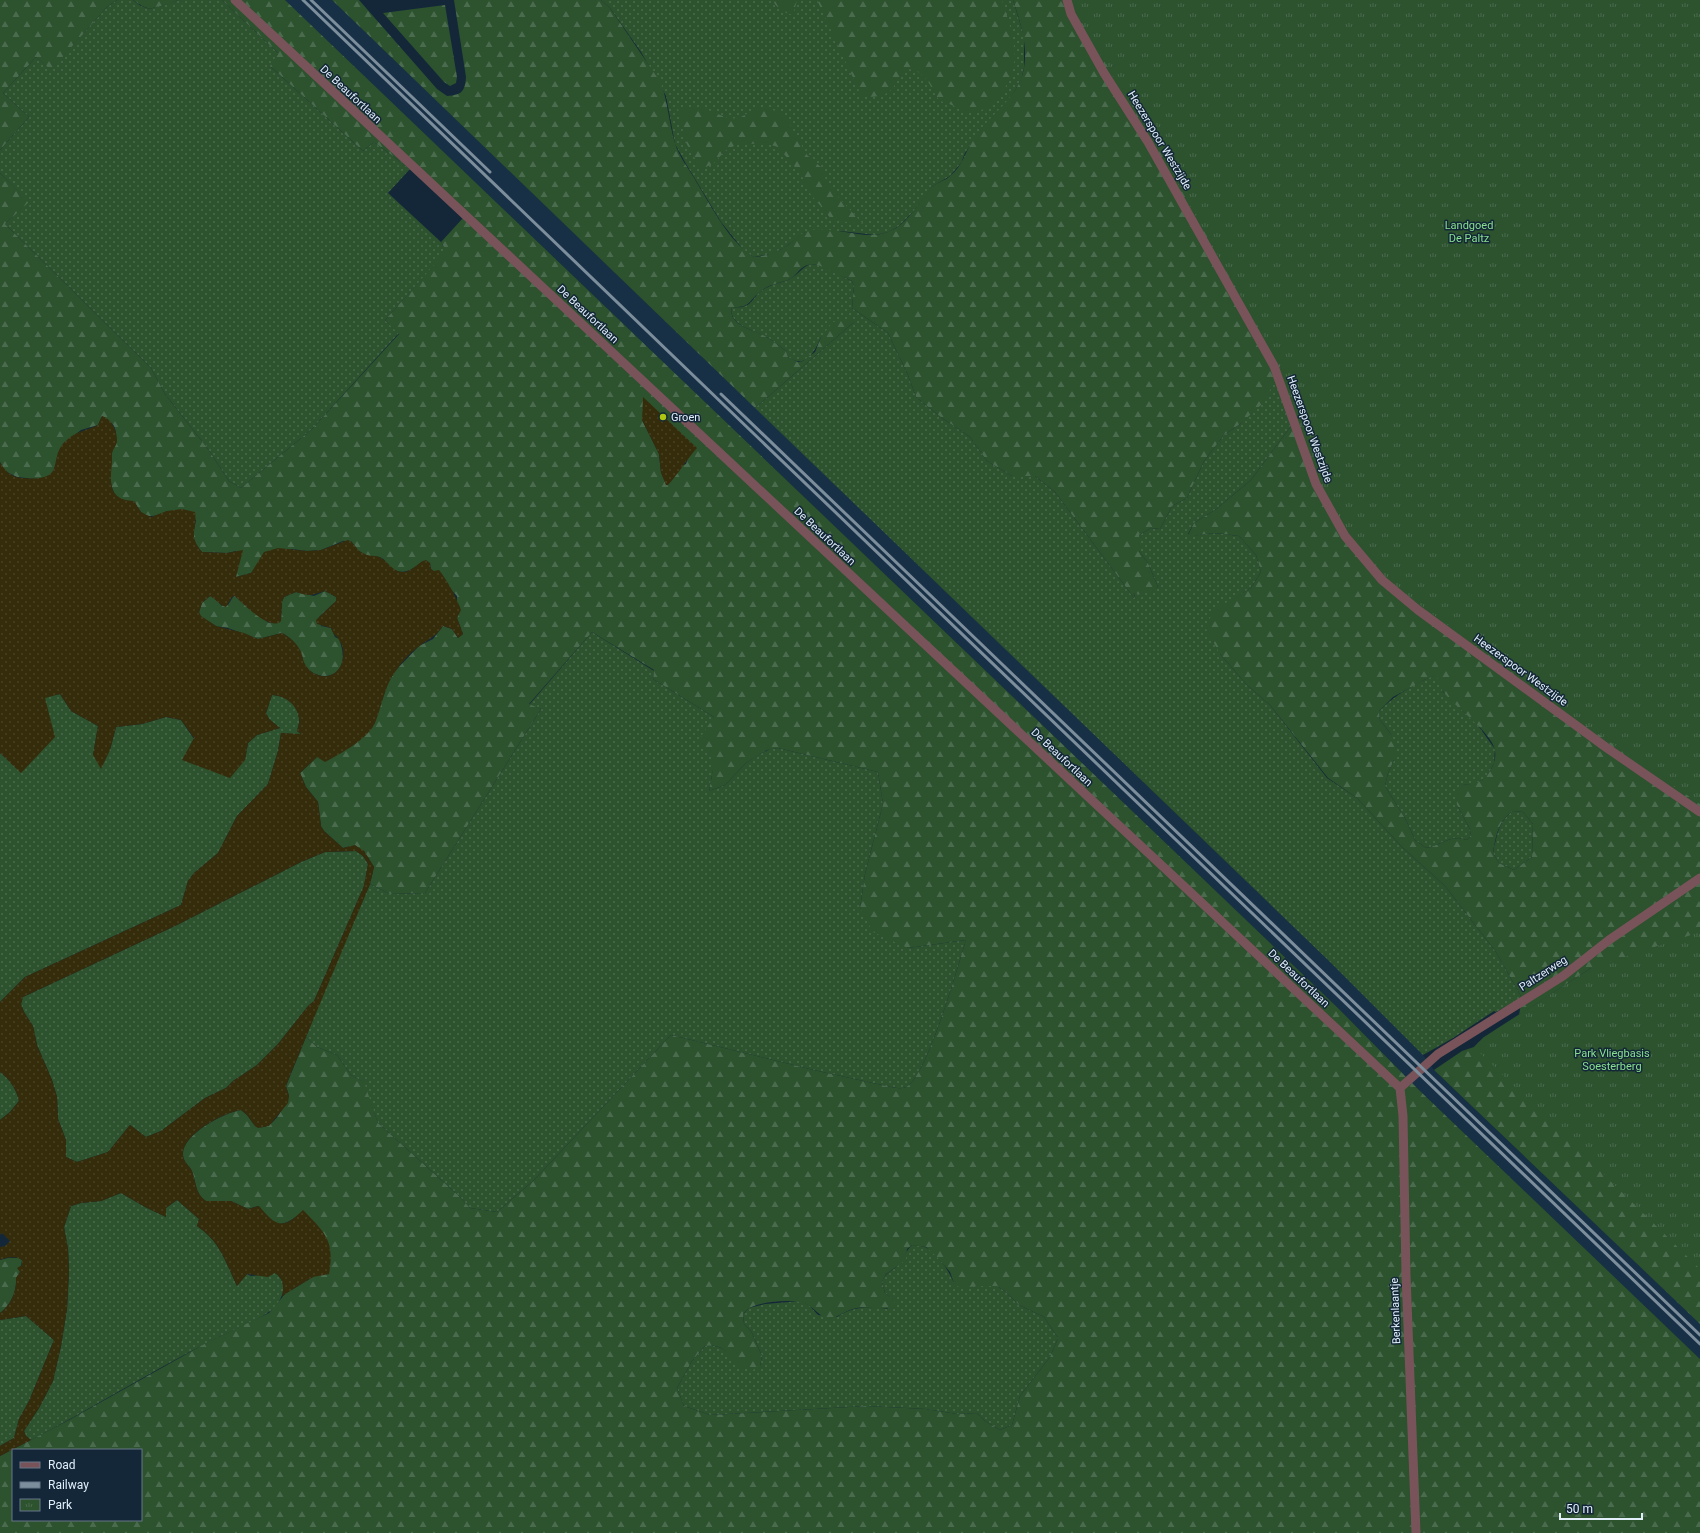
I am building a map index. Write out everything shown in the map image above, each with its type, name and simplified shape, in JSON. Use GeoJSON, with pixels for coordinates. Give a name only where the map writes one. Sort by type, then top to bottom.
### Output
{"type":"FeatureCollection","features":[{"type":"Feature","properties":{"kind":"street","name":"De Beaufortlaan"},"geometry":{"type":"LineString","coordinates":[[235,0],[1400,1088]]}},
{"type":"Feature","properties":{"kind":"street","name":"Heezerspoor Westzijde"},"geometry":{"type":"LineString","coordinates":[[1067,0],[1071,14],[1104,73],[1148,142],[1274,366],[1316,484],[1345,536],[1382,580],[1418,610],[1607,748],[1700,812]]}},
{"type":"Feature","properties":{"kind":"street","name":"Paltzerweg"},"geometry":{"type":"LineString","coordinates":[[1400,1088],[1438,1054],[1563,976],[1609,940],[1700,878]]}},
{"type":"Feature","properties":{"kind":"street","name":"Berkenlaantje"},"geometry":{"type":"LineString","coordinates":[[1400,1088],[1403,1116],[1406,1275],[1416,1533]]}},
{"type":"Feature","properties":{"kind":"shaded area"},"geometry":{"type":"Polygon","coordinates":[[[285,0],[332,0],[1330,962],[1423,1055],[1434,1070],[1700,1324],[1700,1359],[1419,1090],[1339,1009],[285,0]]]}},
{"type":"Feature","properties":{"kind":"green space"},"geometry":{"type":"Polygon","coordinates":[[[0,0],[117,0],[107,7],[51,70],[36,57],[3,93],[29,117],[0,150],[0,0]]]}},
{"type":"Feature","properties":{"kind":"green space"},"geometry":{"type":"Polygon","coordinates":[[[117,0],[133,0],[141,6],[150,9],[178,0],[222,0],[278,53],[271,67],[363,151],[374,142],[410,169],[388,193],[441,242],[444,247],[444,255],[385,320],[399,333],[312,429],[241,488],[229,481],[208,449],[165,394],[151,368],[5,224],[28,202],[0,173],[0,150],[29,117],[3,93],[36,57],[51,69],[107,7],[117,0]]]}},
{"type":"Feature","properties":{"kind":"green space"},"geometry":{"type":"Polygon","coordinates":[[[133,0],[178,0],[150,9],[133,0]]]}},
{"type":"Feature","properties":{"kind":"green space"},"geometry":{"type":"Polygon","coordinates":[[[222,0],[285,0],[1339,1009],[1419,1090],[1700,1359],[1700,1533],[0,1533],[0,1456],[12,1450],[12,1521],[142,1521],[142,1449],[13,1449],[69,1420],[208,1342],[269,1313],[285,1294],[313,1277],[303,1211],[287,1222],[275,1224],[258,1206],[248,1209],[231,1201],[206,1201],[200,1196],[192,1172],[183,1158],[184,1147],[196,1132],[225,1115],[241,1110],[247,1115],[255,1126],[267,1126],[272,1123],[280,1113],[289,1096],[286,1086],[306,1037],[317,1047],[337,1055],[351,1075],[364,1082],[378,1123],[459,1196],[470,1208],[497,1212],[533,1181],[671,1035],[818,1071],[893,1087],[906,1087],[914,1079],[932,1043],[941,1020],[966,940],[908,948],[873,932],[860,908],[865,874],[883,804],[878,772],[778,748],[767,750],[746,763],[725,785],[709,791],[713,770],[711,758],[709,752],[698,741],[714,717],[653,679],[654,670],[592,632],[529,704],[541,709],[425,893],[390,894],[370,884],[374,867],[364,851],[351,846],[343,848],[324,831],[321,826],[318,802],[306,787],[300,773],[317,757],[350,747],[366,733],[374,724],[388,683],[395,671],[419,646],[433,639],[443,626],[452,629],[458,638],[463,634],[457,618],[460,607],[457,604],[457,596],[431,569],[430,563],[423,561],[412,569],[404,572],[395,570],[382,558],[369,557],[363,554],[351,541],[343,541],[321,550],[307,551],[292,549],[251,573],[236,577],[236,551],[227,553],[202,552],[194,541],[196,520],[167,511],[148,516],[137,507],[134,501],[121,500],[117,496],[113,491],[110,478],[112,453],[116,440],[116,433],[113,425],[102,416],[98,425],[81,430],[63,444],[53,472],[48,477],[36,479],[17,477],[5,471],[0,462],[0,173],[29,202],[5,224],[151,368],[165,394],[208,449],[229,481],[241,488],[312,429],[399,334],[385,320],[443,255],[444,247],[441,242],[463,218],[410,169],[374,142],[363,151],[270,66],[278,53],[222,0]],[[642,420],[659,454],[661,473],[686,464],[688,458],[642,420]],[[912,1245],[907,1249],[906,1260],[886,1274],[882,1282],[885,1293],[895,1301],[894,1306],[890,1308],[862,1307],[849,1310],[828,1320],[808,1305],[796,1302],[771,1302],[748,1309],[743,1314],[744,1324],[751,1331],[762,1356],[760,1366],[753,1370],[740,1366],[726,1351],[718,1347],[705,1346],[692,1361],[677,1388],[684,1406],[710,1415],[867,1406],[926,1409],[957,1414],[977,1413],[985,1421],[1000,1430],[1012,1425],[1020,1396],[1050,1357],[1058,1338],[1044,1317],[1019,1305],[1006,1292],[997,1286],[960,1288],[954,1283],[950,1272],[926,1247],[912,1245]]]}},
{"type":"Feature","properties":{"kind":"green space"},"geometry":{"type":"Polygon","coordinates":[[[332,0],[359,0],[437,89],[447,96],[456,95],[464,89],[466,77],[454,0],[601,0],[610,8],[661,83],[675,143],[682,158],[715,213],[729,233],[754,257],[778,251],[803,233],[810,230],[820,229],[869,235],[888,232],[902,224],[932,187],[948,178],[958,168],[974,138],[1010,97],[1021,79],[1024,68],[1025,50],[1021,25],[1013,0],[1700,0],[1700,1027],[1591,968],[1519,1015],[1522,998],[1496,952],[1445,886],[1402,847],[1357,798],[1328,778],[1270,705],[1247,685],[1220,654],[1205,627],[1215,609],[1251,588],[1261,572],[1256,555],[1239,536],[1215,533],[1188,535],[1194,523],[1215,510],[1251,480],[1291,426],[1274,377],[1272,387],[1262,404],[1240,424],[1224,435],[1204,461],[1187,498],[1172,506],[1160,529],[1151,528],[1139,535],[1139,551],[1148,563],[1158,587],[1142,595],[1135,593],[1134,598],[1055,492],[1035,476],[1012,476],[987,461],[970,437],[942,418],[916,397],[908,375],[888,333],[852,308],[854,286],[852,281],[814,264],[802,268],[790,279],[763,289],[746,305],[732,307],[732,313],[737,323],[768,338],[786,351],[788,357],[798,362],[803,361],[815,352],[821,337],[833,322],[849,319],[854,322],[755,408],[332,0]],[[1436,675],[1393,697],[1379,711],[1380,720],[1391,734],[1396,749],[1394,760],[1388,773],[1385,786],[1406,820],[1415,840],[1426,848],[1456,838],[1467,840],[1471,835],[1469,827],[1457,805],[1456,792],[1462,785],[1475,783],[1485,778],[1488,775],[1495,756],[1493,744],[1488,737],[1474,721],[1443,692],[1436,675]],[[1513,811],[1504,819],[1498,829],[1493,853],[1499,863],[1514,870],[1532,857],[1533,824],[1523,812],[1513,811]]]}},
{"type":"Feature","properties":{"kind":"green space"},"geometry":{"type":"Polygon","coordinates":[[[601,0],[1013,0],[1024,36],[1024,68],[1021,80],[1010,99],[984,126],[965,153],[961,163],[950,176],[933,186],[913,212],[899,226],[889,232],[875,235],[840,231],[805,232],[784,248],[772,254],[754,257],[745,252],[721,222],[686,164],[675,144],[666,96],[641,52],[610,8],[601,0]]]}},
{"type":"Feature","properties":{"kind":"green space"},"geometry":{"type":"Polygon","coordinates":[[[772,0],[797,0],[793,15],[781,10],[772,0]]]}},
{"type":"Feature","properties":{"kind":"green space"},"geometry":{"type":"Polygon","coordinates":[[[817,0],[1002,0],[1010,27],[1015,52],[1011,76],[1005,88],[990,105],[984,109],[974,112],[963,110],[940,101],[925,78],[914,70],[909,69],[904,71],[895,85],[887,93],[879,96],[862,97],[817,0]]]}},
{"type":"Feature","properties":{"kind":"green space","name":"Landgoed De Paltz"},"geometry":{"type":"Polygon","coordinates":[[[1071,0],[1700,0],[1700,804],[1578,720],[1394,586],[1376,568],[1346,531],[1323,490],[1279,364],[1156,145],[1111,73],[1074,9],[1071,0]]]}},
{"type":"Feature","properties":{"kind":"green space"},"geometry":{"type":"Polygon","coordinates":[[[445,5],[457,77],[456,83],[450,86],[444,82],[383,13],[445,5]]]}},
{"type":"Feature","properties":{"kind":"green space"},"geometry":{"type":"Polygon","coordinates":[[[690,107],[708,110],[730,119],[739,118],[754,110],[764,108],[776,111],[788,121],[807,155],[823,169],[827,185],[863,224],[832,220],[809,192],[803,178],[778,147],[764,143],[736,145],[726,150],[713,164],[701,169],[685,141],[678,108],[690,107]]]}},
{"type":"Feature","properties":{"kind":"green space"},"geometry":{"type":"Polygon","coordinates":[[[810,264],[820,265],[852,281],[854,286],[852,308],[888,333],[908,375],[916,397],[942,418],[970,437],[987,461],[1012,476],[1035,476],[1055,492],[1134,598],[1135,593],[1158,587],[1148,563],[1139,551],[1139,535],[1151,528],[1160,529],[1172,506],[1187,498],[1204,461],[1224,435],[1240,424],[1274,376],[1291,426],[1251,480],[1215,510],[1194,523],[1188,534],[1198,535],[1215,533],[1239,536],[1256,555],[1261,572],[1251,588],[1235,598],[1220,654],[1247,685],[1270,705],[1327,778],[1357,798],[1402,847],[1445,886],[1496,952],[1522,998],[1496,1012],[1494,1011],[1453,1038],[1423,1055],[1330,962],[755,408],[854,322],[821,337],[813,353],[805,360],[800,361],[788,357],[786,351],[773,341],[742,326],[734,318],[732,307],[742,307],[747,305],[761,291],[769,286],[790,279],[810,264]]]}},
{"type":"Feature","properties":{"kind":"green space"},"geometry":{"type":"Polygon","coordinates":[[[325,591],[336,597],[336,601],[319,617],[321,626],[331,628],[335,637],[339,639],[342,648],[343,660],[339,669],[335,673],[325,676],[309,670],[304,664],[297,646],[289,637],[282,633],[258,639],[228,628],[216,626],[200,616],[199,612],[202,603],[210,596],[222,606],[228,605],[235,596],[269,623],[281,621],[282,602],[284,597],[296,592],[314,596],[325,591]]]}},
{"type":"Feature","properties":{"kind":"green space"},"geometry":{"type":"Polygon","coordinates":[[[592,632],[654,671],[653,679],[714,717],[706,747],[713,758],[713,770],[709,791],[725,785],[746,763],[758,755],[770,749],[778,748],[878,772],[883,804],[865,874],[860,908],[908,948],[966,940],[941,1020],[932,1043],[914,1079],[906,1087],[893,1087],[818,1071],[671,1035],[533,1181],[497,1212],[470,1208],[459,1196],[378,1123],[363,1082],[351,1075],[337,1055],[317,1047],[306,1037],[320,1000],[370,884],[390,894],[425,893],[541,709],[529,705],[592,632]]]}},
{"type":"Feature","properties":{"kind":"green space"},"geometry":{"type":"Polygon","coordinates":[[[1437,674],[1443,692],[1477,724],[1495,749],[1494,763],[1487,777],[1475,784],[1462,785],[1457,805],[1469,827],[1471,835],[1467,840],[1456,838],[1426,848],[1415,840],[1406,820],[1385,786],[1388,773],[1394,760],[1391,734],[1380,720],[1379,711],[1392,699],[1406,690],[1437,674]]]}},
{"type":"Feature","properties":{"kind":"green space"},"geometry":{"type":"Polygon","coordinates":[[[60,694],[71,711],[98,726],[93,755],[110,750],[116,727],[142,724],[166,717],[181,720],[194,739],[183,760],[245,760],[248,743],[257,735],[280,728],[269,719],[266,713],[272,695],[282,697],[290,701],[296,708],[299,719],[297,731],[302,735],[281,733],[278,751],[268,784],[237,816],[218,853],[194,873],[188,881],[181,905],[25,977],[0,1002],[0,753],[21,772],[45,697],[60,694]]]}},
{"type":"Feature","properties":{"kind":"green space"},"geometry":{"type":"Polygon","coordinates":[[[1513,811],[1523,812],[1533,824],[1532,857],[1514,870],[1499,863],[1493,853],[1501,824],[1513,811]]]}},
{"type":"Feature","properties":{"kind":"green space"},"geometry":{"type":"Polygon","coordinates":[[[356,851],[363,856],[368,864],[364,886],[314,1001],[308,1006],[278,1044],[257,1065],[233,1081],[226,1088],[205,1098],[161,1131],[146,1137],[130,1125],[108,1152],[77,1162],[66,1157],[66,1140],[58,1119],[57,1097],[52,1080],[37,1045],[33,1026],[21,1004],[23,997],[177,925],[301,862],[325,852],[356,851]]]}},
{"type":"Feature","properties":{"kind":"green space","name":"Park Vliegbasis Soesterberg"},"geometry":{"type":"Polygon","coordinates":[[[1700,932],[1700,1269],[1474,1047],[1484,1037],[1591,968],[1700,932]]]}},
{"type":"Feature","properties":{"kind":"green space"},"geometry":{"type":"Polygon","coordinates":[[[1484,1037],[1700,1239],[1700,1324],[1434,1070],[1462,1051],[1474,1047],[1484,1037]]]}},
{"type":"Feature","properties":{"kind":"green space"},"geometry":{"type":"Polygon","coordinates":[[[0,1072],[12,1085],[19,1101],[10,1112],[0,1120],[0,1072]]]}},
{"type":"Feature","properties":{"kind":"green space"},"geometry":{"type":"Polygon","coordinates":[[[121,1193],[166,1217],[166,1208],[177,1200],[199,1219],[197,1226],[211,1238],[222,1253],[237,1286],[247,1274],[251,1276],[275,1273],[282,1281],[283,1285],[281,1298],[270,1312],[186,1354],[31,1440],[26,1436],[24,1431],[39,1408],[53,1381],[61,1346],[67,1309],[69,1271],[68,1249],[64,1227],[71,1206],[81,1203],[101,1201],[121,1193]]]}},
{"type":"Feature","properties":{"kind":"green space"},"geometry":{"type":"Polygon","coordinates":[[[912,1245],[925,1247],[934,1253],[946,1268],[954,1283],[997,1286],[1006,1292],[1019,1305],[1044,1317],[1058,1338],[1050,1357],[1020,1396],[1012,1425],[1000,1430],[985,1421],[977,1413],[957,1414],[926,1409],[867,1406],[710,1415],[684,1406],[677,1388],[692,1361],[705,1346],[717,1346],[725,1350],[741,1366],[760,1366],[762,1356],[751,1331],[744,1324],[743,1314],[749,1308],[765,1304],[800,1301],[809,1305],[818,1315],[837,1317],[843,1313],[861,1308],[874,1307],[887,1309],[894,1301],[885,1293],[882,1282],[887,1274],[899,1264],[912,1245]]]}},
{"type":"Feature","properties":{"kind":"green space"},"geometry":{"type":"Polygon","coordinates":[[[19,1258],[22,1260],[20,1272],[16,1278],[14,1293],[10,1302],[0,1313],[0,1260],[19,1258]]]}},
{"type":"Feature","properties":{"kind":"green space"},"geometry":{"type":"Polygon","coordinates":[[[26,1316],[54,1340],[29,1401],[19,1419],[14,1438],[0,1446],[0,1320],[26,1316]]]}},
{"type":"Feature","properties":{"kind":"sand"},"geometry":{"type":"Polygon","coordinates":[[[643,397],[697,448],[668,485],[666,485],[661,473],[659,454],[642,420],[643,397]]]}},
{"type":"Feature","properties":{"kind":"sand"},"geometry":{"type":"Polygon","coordinates":[[[102,416],[109,420],[117,437],[117,442],[112,453],[111,477],[112,489],[115,494],[126,500],[134,501],[141,512],[151,517],[167,511],[182,509],[195,512],[196,518],[194,536],[195,541],[202,552],[227,553],[243,550],[236,577],[251,573],[264,552],[278,548],[307,551],[321,550],[348,540],[352,542],[361,552],[367,555],[379,557],[400,572],[407,571],[426,560],[430,563],[431,569],[434,571],[439,570],[452,589],[461,610],[457,618],[463,634],[458,638],[452,629],[443,626],[434,636],[408,656],[397,669],[386,690],[375,723],[366,735],[353,746],[325,762],[317,757],[300,773],[306,787],[318,802],[321,826],[324,831],[343,848],[355,845],[364,851],[374,867],[370,884],[286,1086],[289,1096],[288,1103],[269,1126],[258,1128],[241,1110],[224,1115],[196,1132],[184,1147],[183,1158],[191,1169],[198,1192],[206,1201],[231,1201],[248,1209],[259,1206],[270,1218],[275,1222],[280,1223],[290,1221],[303,1210],[322,1231],[329,1245],[331,1262],[329,1274],[313,1277],[282,1297],[283,1284],[278,1275],[275,1273],[268,1277],[247,1274],[237,1286],[222,1253],[211,1238],[197,1226],[199,1219],[177,1200],[166,1208],[166,1217],[121,1193],[101,1201],[81,1203],[71,1206],[64,1227],[68,1249],[69,1271],[67,1309],[53,1381],[39,1408],[24,1431],[26,1436],[31,1440],[0,1456],[0,1446],[14,1438],[19,1419],[29,1401],[54,1340],[26,1316],[0,1320],[0,1313],[10,1302],[14,1293],[16,1278],[20,1272],[17,1268],[22,1265],[22,1260],[11,1257],[0,1260],[0,1247],[5,1246],[10,1241],[2,1233],[0,1235],[0,1120],[10,1112],[19,1101],[12,1085],[0,1072],[0,1002],[25,977],[181,905],[188,881],[194,873],[218,853],[237,816],[268,784],[278,751],[281,733],[301,734],[297,731],[299,720],[296,709],[286,699],[272,695],[266,713],[269,719],[280,728],[257,735],[248,743],[245,760],[230,778],[182,760],[194,738],[181,720],[166,717],[142,724],[116,727],[110,750],[101,769],[93,755],[98,726],[71,711],[60,694],[45,698],[55,737],[21,773],[0,753],[0,462],[8,473],[17,477],[37,478],[46,476],[52,472],[55,467],[61,446],[71,436],[98,425],[102,416]],[[325,591],[311,595],[296,592],[284,597],[282,602],[281,621],[276,623],[271,623],[257,616],[235,596],[232,597],[226,607],[210,596],[202,603],[199,612],[201,616],[216,626],[244,633],[258,639],[282,633],[290,638],[296,645],[301,652],[304,662],[311,671],[319,676],[328,676],[339,669],[343,657],[343,648],[331,628],[317,624],[316,620],[336,601],[336,597],[325,591]],[[356,851],[325,852],[301,862],[177,925],[23,997],[21,1004],[33,1026],[37,1045],[52,1080],[57,1097],[58,1119],[66,1140],[66,1157],[77,1162],[108,1152],[130,1125],[146,1137],[161,1131],[205,1098],[226,1088],[233,1081],[257,1065],[278,1044],[308,1006],[314,1001],[364,886],[368,864],[363,856],[356,851]]]}},
{"type":"Feature","properties":{"kind":"railway"},"geometry":{"type":"LineString","coordinates":[[303,0],[1700,1344]]}},
{"type":"Feature","properties":{"kind":"railway"},"geometry":{"type":"LineString","coordinates":[[311,0],[490,172]]}},
{"type":"Feature","properties":{"kind":"railway"},"geometry":{"type":"LineString","coordinates":[[721,394],[1700,1335]]}},
{"type":"Feature","properties":{"kind":"place","name":"Groen"},"geometry":{"type":"Point","coordinates":[663,417]}}]}
